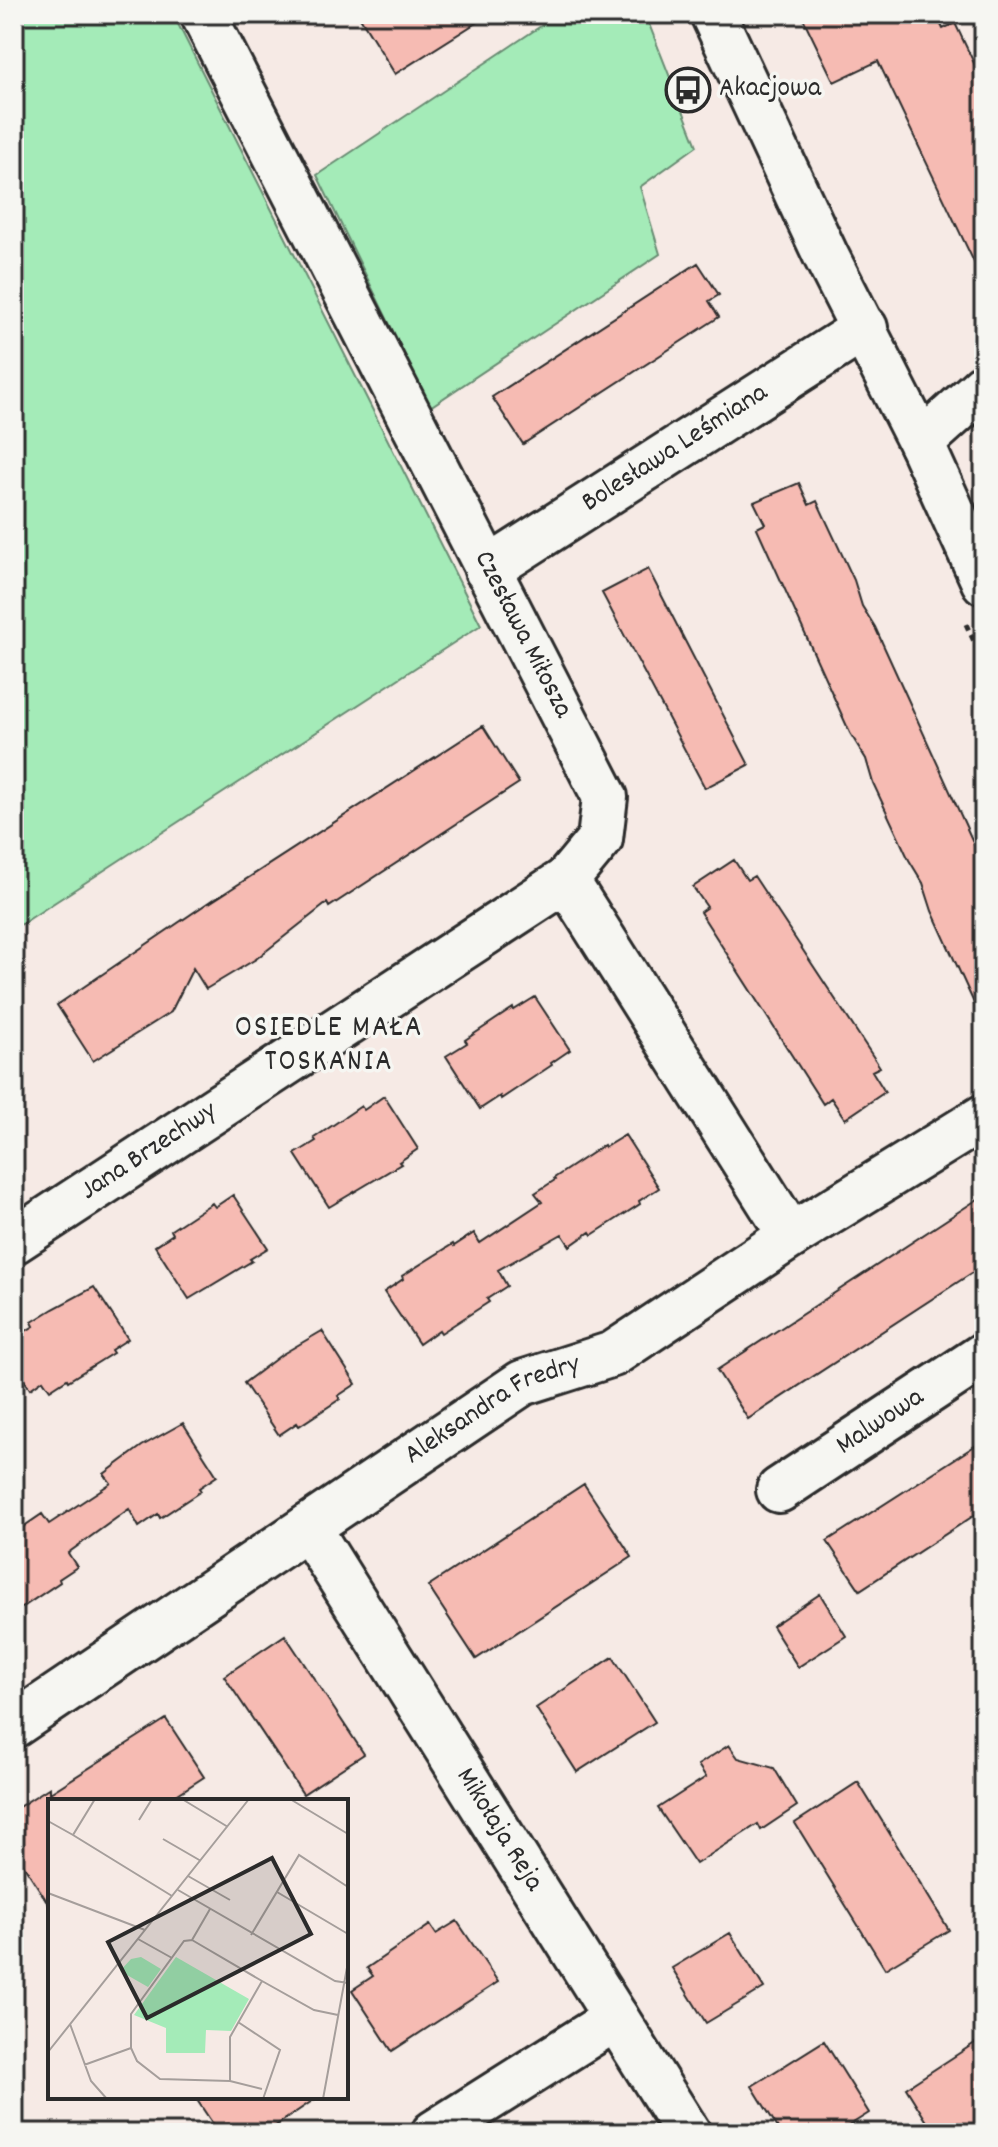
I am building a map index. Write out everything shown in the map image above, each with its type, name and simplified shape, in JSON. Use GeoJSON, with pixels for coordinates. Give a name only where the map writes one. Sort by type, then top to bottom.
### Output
{"type":"FeatureCollection","features":[{"type":"Feature","properties":{"kind":"street","name":"Czesława Miłosza"},"geometry":{"type":"LineString","coordinates":[[203,14],[605,797],[600,839],[566,880]]}},
{"type":"Feature","properties":{"kind":"street"},"geometry":{"type":"LineString","coordinates":[[713,14],[826,256],[921,443],[984,582]]}},
{"type":"Feature","properties":{"kind":"street","name":"Bolesława Leśmiana"},"geometry":{"type":"LineString","coordinates":[[487,570],[865,328]]}},
{"type":"Feature","properties":{"kind":"street"},"geometry":{"type":"LineString","coordinates":[[921,443],[984,386]]}},
{"type":"Feature","properties":{"kind":"street"},"geometry":{"type":"LineString","coordinates":[[566,880],[791,1236]]}},
{"type":"Feature","properties":{"kind":"street","name":"Jana Brzechwy"},"geometry":{"type":"LineString","coordinates":[[14,1241],[566,880]]}},
{"type":"Feature","properties":{"kind":"street","name":"Aleksandra Fredry"},"geometry":{"type":"LineString","coordinates":[[14,1725],[522,1383],[613,1354],[791,1236],[984,1117]]}},
{"type":"Feature","properties":{"kind":"street","name":"Malwowa"},"geometry":{"type":"LineString","coordinates":[[779,1490],[984,1355]]}},
{"type":"Feature","properties":{"kind":"street","name":"Mikołaja Reja"},"geometry":{"type":"LineString","coordinates":[[308,1527],[688,2133]]}},
{"type":"Feature","properties":{"kind":"street"},"geometry":{"type":"LineString","coordinates":[[434,2133],[616,2018]]}},
{"type":"Feature","properties":{"kind":"green space"},"geometry":{"type":"Polygon","coordinates":[[[14,14],[173,14],[481,625],[14,929],[14,14]]]}},
{"type":"Feature","properties":{"kind":"green space"},"geometry":{"type":"Polygon","coordinates":[[[559,14],[645,14],[697,146],[640,187],[660,254],[430,407],[317,175],[559,14]]]}},
{"type":"Feature","properties":{"kind":"building"},"geometry":{"type":"Polygon","coordinates":[[[358,14],[490,14],[395,74],[358,14]]]}},
{"type":"Feature","properties":{"kind":"building"},"geometry":{"type":"Polygon","coordinates":[[[801,14],[936,14],[943,29],[955,23],[984,84],[984,283],[878,61],[834,82],[801,14]]]}},
{"type":"Feature","properties":{"kind":"building"},"geometry":{"type":"Polygon","coordinates":[[[698,263],[719,295],[709,301],[719,317],[523,444],[492,397],[698,263]]]}},
{"type":"Feature","properties":{"kind":"building"},"geometry":{"type":"Polygon","coordinates":[[[799,483],[809,505],[817,501],[854,580],[862,606],[875,627],[984,866],[984,1025],[932,911],[923,883],[909,860],[873,783],[866,759],[850,733],[757,528],[765,524],[754,502],[799,483]]]}},
{"type":"Feature","properties":{"kind":"building"},"geometry":{"type":"Polygon","coordinates":[[[648,569],[749,765],[705,788],[602,593],[648,569]]]}},
{"type":"Feature","properties":{"kind":"building"},"geometry":{"type":"Polygon","coordinates":[[[483,726],[519,783],[329,907],[327,903],[256,959],[206,989],[193,968],[171,1012],[93,1061],[57,1005],[212,900],[483,726]]]}},
{"type":"Feature","properties":{"kind":"building"},"geometry":{"type":"Polygon","coordinates":[[[734,860],[747,880],[754,876],[880,1067],[872,1071],[885,1092],[845,1119],[831,1098],[823,1104],[700,912],[707,907],[693,887],[734,860]]]}},
{"type":"Feature","properties":{"kind":"building"},"geometry":{"type":"Polygon","coordinates":[[[535,997],[570,1050],[501,1099],[500,1096],[480,1109],[446,1056],[513,1008],[535,997]]]}},
{"type":"Feature","properties":{"kind":"building"},"geometry":{"type":"Polygon","coordinates":[[[384,1096],[418,1149],[399,1162],[401,1164],[329,1207],[295,1154],[361,1106],[364,1110],[384,1096]]]}},
{"type":"Feature","properties":{"kind":"building"},"geometry":{"type":"Polygon","coordinates":[[[625,1135],[659,1188],[592,1235],[590,1232],[570,1246],[562,1234],[498,1270],[507,1286],[487,1299],[489,1302],[419,1344],[384,1292],[403,1279],[402,1276],[474,1233],[480,1243],[542,1202],[535,1193],[554,1178],[625,1135]]]}},
{"type":"Feature","properties":{"kind":"building"},"geometry":{"type":"Polygon","coordinates":[[[233,1195],[268,1248],[189,1299],[155,1246],[173,1234],[171,1230],[212,1203],[215,1207],[233,1195]]]}},
{"type":"Feature","properties":{"kind":"building"},"geometry":{"type":"Polygon","coordinates":[[[984,1195],[984,1265],[748,1419],[717,1370],[984,1195]]]}},
{"type":"Feature","properties":{"kind":"building"},"geometry":{"type":"Polygon","coordinates":[[[94,1287],[128,1339],[111,1350],[113,1353],[68,1381],[50,1390],[43,1380],[30,1389],[14,1364],[14,1338],[34,1326],[32,1322],[94,1287]]]}},
{"type":"Feature","properties":{"kind":"building"},"geometry":{"type":"Polygon","coordinates":[[[322,1331],[356,1384],[338,1396],[340,1399],[299,1426],[297,1423],[279,1435],[244,1383],[281,1355],[322,1331]]]}},
{"type":"Feature","properties":{"kind":"building"},"geometry":{"type":"Polygon","coordinates":[[[183,1423],[217,1476],[199,1488],[201,1491],[160,1518],[158,1514],[139,1527],[129,1509],[68,1553],[77,1567],[14,1613],[14,1533],[42,1514],[49,1524],[111,1483],[104,1474],[142,1446],[183,1423]]]}},
{"type":"Feature","properties":{"kind":"building"},"geometry":{"type":"Polygon","coordinates":[[[984,1440],[984,1509],[860,1590],[827,1541],[984,1440]]]}},
{"type":"Feature","properties":{"kind":"building"},"geometry":{"type":"Polygon","coordinates":[[[584,1484],[632,1557],[476,1659],[428,1586],[584,1484]]]}},
{"type":"Feature","properties":{"kind":"building"},"geometry":{"type":"Polygon","coordinates":[[[820,1594],[846,1636],[798,1667],[772,1626],[820,1594]]]}},
{"type":"Feature","properties":{"kind":"building"},"geometry":{"type":"Polygon","coordinates":[[[285,1635],[364,1754],[303,1794],[224,1676],[285,1635]]]}},
{"type":"Feature","properties":{"kind":"building"},"geometry":{"type":"Polygon","coordinates":[[[613,1657],[655,1722],[577,1772],[536,1708],[613,1657]]]}},
{"type":"Feature","properties":{"kind":"building"},"geometry":{"type":"Polygon","coordinates":[[[166,1719],[204,1777],[170,1799],[48,1799],[48,1903],[14,1850],[14,1810],[50,1787],[50,1793],[166,1719]]]}},
{"type":"Feature","properties":{"kind":"building"},"geometry":{"type":"Polygon","coordinates":[[[729,1745],[738,1758],[774,1768],[797,1806],[761,1830],[758,1824],[696,1864],[658,1808],[706,1777],[698,1765],[729,1745]]]}},
{"type":"Feature","properties":{"kind":"building"},"geometry":{"type":"Polygon","coordinates":[[[858,1782],[949,1930],[885,1969],[795,1823],[858,1782]]]}},
{"type":"Feature","properties":{"kind":"building"},"geometry":{"type":"Polygon","coordinates":[[[457,1921],[498,1982],[392,2051],[352,1990],[373,1976],[367,1968],[430,1925],[436,1934],[457,1921]]]}},
{"type":"Feature","properties":{"kind":"building"},"geometry":{"type":"Polygon","coordinates":[[[730,1933],[764,1988],[706,2023],[672,1968],[730,1933]]]}},
{"type":"Feature","properties":{"kind":"building"},"geometry":{"type":"Polygon","coordinates":[[[984,2037],[984,2133],[934,2133],[906,2088],[984,2037]]]}},
{"type":"Feature","properties":{"kind":"building"},"geometry":{"type":"Polygon","coordinates":[[[824,2041],[869,2113],[837,2133],[781,2133],[752,2086],[824,2041]]]}},
{"type":"Feature","properties":{"kind":"building"},"geometry":{"type":"Polygon","coordinates":[[[196,2099],[315,2099],[265,2133],[219,2133],[196,2099]]]}},
{"type":"Feature","properties":{"kind":"place","name":"Akacjowa"},"geometry":{"type":"Point","coordinates":[688,90]}},
{"type":"Feature","properties":{"kind":"district","name":"OSIEDLE MAŁA TOSKANIA"},"geometry":{"type":"Point","coordinates":[329,1046]}}]}
